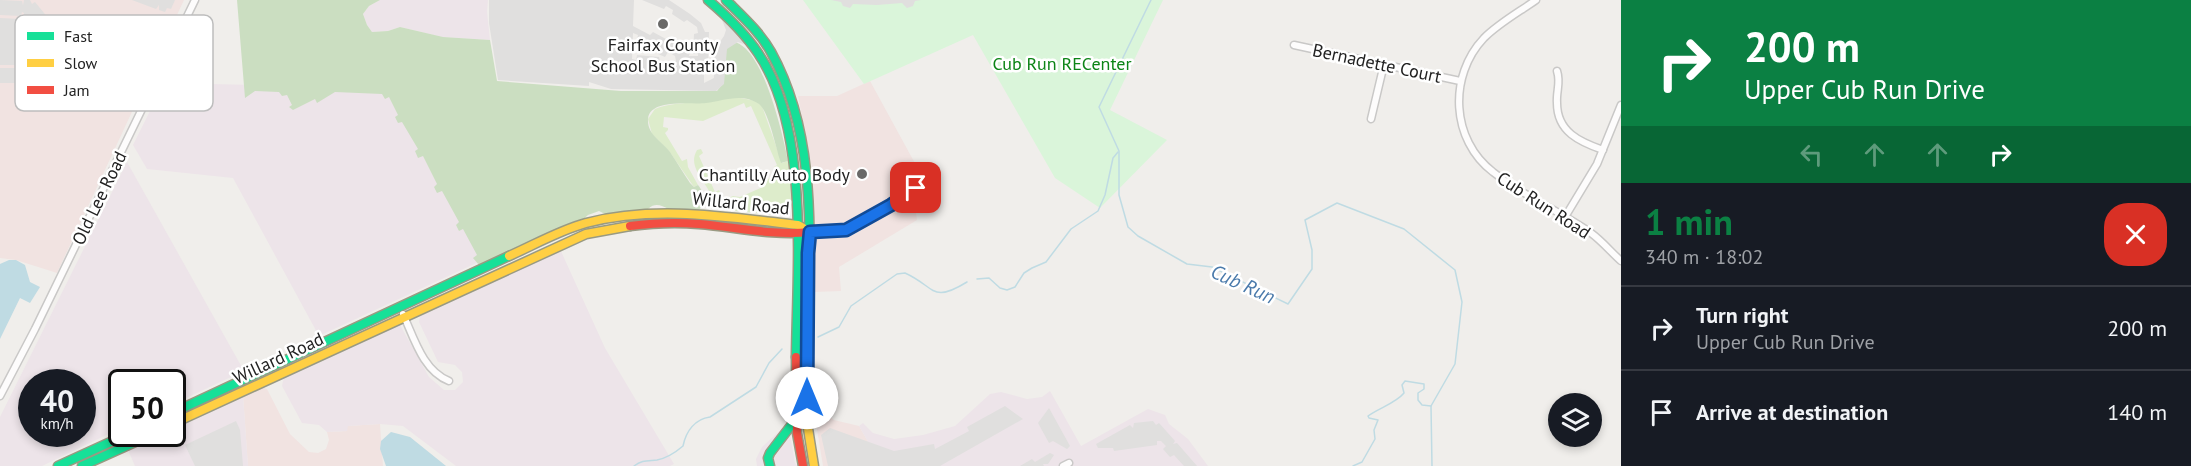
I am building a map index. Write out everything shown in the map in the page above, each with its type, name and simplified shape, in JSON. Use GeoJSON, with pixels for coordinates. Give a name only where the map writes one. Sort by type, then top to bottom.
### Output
{"type":"FeatureCollection","features":[{"type":"Feature","properties":{"kind":"main road"},"geometry":{"type":"LineString","coordinates":[[708,0],[732,20],[766,66],[779,95],[793,149],[797,181],[798,230],[796,419],[803,466]]}},
{"type":"Feature","properties":{"kind":"main road"},"geometry":{"type":"LineString","coordinates":[[726,0],[748,22],[770,51],[793,104],[801,134],[808,173],[810,232],[807,422],[814,466]]}},
{"type":"Feature","properties":{"kind":"main road","name":"Willard Road"},"geometry":{"type":"LineString","coordinates":[[186,407],[564,232],[609,218],[654,213],[698,214],[810,232]]}},
{"type":"Feature","properties":{"kind":"main road","name":"Willard Road"},"geometry":{"type":"LineString","coordinates":[[186,418],[567,241],[610,228],[654,223],[798,230]]}},
{"type":"Feature","properties":{"kind":"main road"},"geometry":{"type":"LineString","coordinates":[[770,466],[768,458],[770,453],[796,419]]}},
{"type":"Feature","properties":{"kind":"main road"},"geometry":{"type":"LineString","coordinates":[[58,466],[108,443]]}},
{"type":"Feature","properties":{"kind":"main road"},"geometry":{"type":"LineString","coordinates":[[82,466],[124,447]]}},
{"type":"Feature","properties":{"kind":"street","name":"Old Lee Road"},"geometry":{"type":"LineString","coordinates":[[188,15],[195,0]]}},
{"type":"Feature","properties":{"kind":"street","name":"Cub Run Road"},"geometry":{"type":"LineString","coordinates":[[1536,0],[1493,30],[1468,61],[1460,81],[1459,101],[1462,125],[1469,144],[1480,159],[1502,179],[1590,233],[1621,261]]}},
{"type":"Feature","properties":{"kind":"street","name":"Bernadette Court"},"geometry":{"type":"LineString","coordinates":[[1294,45],[1460,81]]}},
{"type":"Feature","properties":{"kind":"street"},"geometry":{"type":"LineString","coordinates":[[1371,119],[1383,64]]}},
{"type":"Feature","properties":{"kind":"street"},"geometry":{"type":"LineString","coordinates":[[1557,71],[1560,81],[1557,95],[1558,112],[1564,126],[1580,141],[1603,150]]}},
{"type":"Feature","properties":{"kind":"street"},"geometry":{"type":"LineString","coordinates":[[1565,217],[1598,164],[1621,105]]}},
{"type":"Feature","properties":{"kind":"street","name":"Old Lee Road"},"geometry":{"type":"LineString","coordinates":[[0,396],[141,111]]}},
{"type":"Feature","properties":{"kind":"street"},"geometry":{"type":"LineString","coordinates":[[810,232],[846,230],[916,188]]}},
{"type":"Feature","properties":{"kind":"street"},"geometry":{"type":"LineString","coordinates":[[400,308],[427,364],[436,374],[449,381]]}},
{"type":"Feature","properties":{"kind":"shaded area"},"geometry":{"type":"Polygon","coordinates":[[[0,0],[184,0],[177,15],[15,15],[15,111],[132,111],[57,273],[16,260],[0,258],[0,0]]]}},
{"type":"Feature","properties":{"kind":"shaded area"},"geometry":{"type":"Polygon","coordinates":[[[0,0],[22,1],[23,5],[24,0],[30,0],[32,4],[35,2],[46,15],[24,15],[22,12],[21,15],[0,15],[0,0]]]}},
{"type":"Feature","properties":{"kind":"shaded area"},"geometry":{"type":"Polygon","coordinates":[[[132,0],[175,0],[171,9],[167,8],[165,12],[159,10],[159,5],[156,9],[132,0]]]}},
{"type":"Feature","properties":{"kind":"shaded area"},"geometry":{"type":"Polygon","coordinates":[[[380,0],[488,0],[490,40],[442,37],[400,27],[388,31],[372,32],[363,14],[369,6],[380,0]]]}},
{"type":"Feature","properties":{"kind":"shaded area"},"geometry":{"type":"Polygon","coordinates":[[[489,0],[634,0],[633,26],[650,35],[653,32],[690,52],[689,56],[698,56],[698,54],[693,54],[694,34],[698,33],[697,27],[672,14],[673,10],[666,6],[664,9],[642,0],[669,0],[701,23],[705,32],[709,32],[708,67],[704,68],[704,83],[714,78],[715,49],[726,30],[722,20],[749,46],[738,42],[727,49],[724,84],[716,91],[611,89],[589,82],[589,86],[498,80],[489,23],[489,0]],[[633,33],[632,59],[636,60],[637,55],[659,57],[660,61],[676,61],[675,56],[668,52],[665,57],[658,54],[660,48],[658,51],[637,39],[638,35],[633,33]]]}},
{"type":"Feature","properties":{"kind":"shaded area"},"geometry":{"type":"Polygon","coordinates":[[[831,0],[921,0],[915,1],[913,6],[907,8],[902,3],[853,4],[850,8],[843,6],[841,2],[831,0]]]}},
{"type":"Feature","properties":{"kind":"shaded area"},"geometry":{"type":"Polygon","coordinates":[[[0,18],[15,19],[15,65],[0,65],[0,18]]]}},
{"type":"Feature","properties":{"kind":"shaded area"},"geometry":{"type":"Polygon","coordinates":[[[0,68],[15,68],[15,83],[0,83],[0,68]]]}},
{"type":"Feature","properties":{"kind":"shaded area"},"geometry":{"type":"Polygon","coordinates":[[[870,81],[935,200],[914,199],[917,220],[839,267],[841,291],[814,292],[813,173],[798,96],[837,96],[870,81]]]}},
{"type":"Feature","properties":{"kind":"shaded area"},"geometry":{"type":"Polygon","coordinates":[[[213,84],[392,88],[485,259],[319,336],[233,178],[147,169],[133,145],[150,111],[213,111],[213,84]]]}},
{"type":"Feature","properties":{"kind":"shaded area"},"geometry":{"type":"Polygon","coordinates":[[[127,162],[244,371],[186,398],[186,369],[108,369],[108,434],[96,440],[96,369],[24,369],[127,162]]]}},
{"type":"Feature","properties":{"kind":"shaded area"},"geometry":{"type":"Polygon","coordinates":[[[560,249],[605,348],[674,464],[670,466],[456,466],[403,426],[380,424],[348,426],[347,431],[327,432],[319,425],[302,423],[282,386],[284,377],[400,325],[429,377],[444,390],[455,390],[463,382],[462,372],[455,365],[438,362],[419,322],[420,316],[560,249]]]}},
{"type":"Feature","properties":{"kind":"shaded area"},"geometry":{"type":"Polygon","coordinates":[[[18,381],[18,447],[82,447],[42,466],[0,466],[0,417],[18,381]]]}},
{"type":"Feature","properties":{"kind":"shaded area"},"geometry":{"type":"Polygon","coordinates":[[[261,387],[267,389],[290,434],[309,452],[318,453],[326,449],[329,440],[327,432],[347,431],[347,426],[380,424],[383,466],[248,466],[243,395],[261,387]]]}},
{"type":"Feature","properties":{"kind":"shaded area"},"geometry":{"type":"Polygon","coordinates":[[[1050,391],[1081,446],[1148,409],[1165,415],[1169,424],[1188,439],[1208,466],[882,466],[859,426],[863,423],[873,433],[894,439],[923,435],[955,426],[990,394],[1001,392],[1027,399],[1042,397],[1050,391]]]}},
{"type":"Feature","properties":{"kind":"shaded area"},"geometry":{"type":"Polygon","coordinates":[[[243,395],[248,466],[135,466],[128,450],[135,447],[186,447],[186,423],[243,395]]]}},
{"type":"Feature","properties":{"kind":"shaded area"},"geometry":{"type":"Polygon","coordinates":[[[1005,406],[1023,419],[940,466],[828,466],[821,435],[830,428],[894,451],[934,444],[935,449],[969,431],[967,427],[1005,406]]]}},
{"type":"Feature","properties":{"kind":"shaded area"},"geometry":{"type":"Polygon","coordinates":[[[1049,408],[1070,446],[1067,449],[1053,441],[1049,443],[1038,423],[1049,408]]]}},
{"type":"Feature","properties":{"kind":"shaded area"},"geometry":{"type":"Polygon","coordinates":[[[814,411],[822,411],[834,420],[859,426],[882,466],[823,466],[814,411]]]}},
{"type":"Feature","properties":{"kind":"shaded area"},"geometry":{"type":"Polygon","coordinates":[[[236,421],[240,430],[243,466],[195,466],[186,445],[236,421]]]}},
{"type":"Feature","properties":{"kind":"shaded area"},"geometry":{"type":"Polygon","coordinates":[[[1153,421],[1156,425],[1159,423],[1175,441],[1173,444],[1177,443],[1197,466],[1184,466],[1174,455],[1170,457],[1163,449],[1166,446],[1161,441],[1157,441],[1157,445],[1114,451],[1113,448],[1098,448],[1096,444],[1130,425],[1133,428],[1134,423],[1153,421]]]}},
{"type":"Feature","properties":{"kind":"shaded area"},"geometry":{"type":"Polygon","coordinates":[[[788,423],[795,463],[798,466],[757,466],[756,459],[762,447],[788,423]]]}},
{"type":"Feature","properties":{"kind":"shaded area"},"geometry":{"type":"Polygon","coordinates":[[[1050,453],[1054,455],[1048,464],[1043,464],[1044,466],[1020,466],[1032,459],[1035,462],[1050,453]]]}},
{"type":"Feature","properties":{"kind":"green space"},"geometry":{"type":"Polygon","coordinates":[[[237,0],[380,0],[369,6],[363,14],[372,32],[388,31],[400,27],[443,37],[490,40],[497,81],[621,91],[717,91],[724,82],[724,51],[733,42],[744,47],[754,58],[762,74],[782,132],[788,161],[781,163],[763,108],[753,100],[739,98],[706,103],[664,105],[650,112],[648,125],[670,152],[690,183],[694,187],[698,185],[701,189],[704,204],[699,210],[676,210],[656,205],[648,209],[607,215],[599,211],[588,215],[580,222],[524,246],[520,245],[495,260],[479,265],[473,258],[477,255],[463,229],[459,231],[456,225],[459,222],[442,191],[437,193],[434,187],[437,184],[423,156],[418,158],[415,151],[418,149],[402,122],[398,123],[395,117],[398,115],[389,97],[385,99],[382,94],[335,92],[317,103],[315,99],[293,110],[289,107],[292,105],[287,95],[282,96],[279,92],[255,91],[245,98],[237,0]]]}},
{"type":"Feature","properties":{"kind":"green space","name":"Cub Run RECenter"},"geometry":{"type":"Polygon","coordinates":[[[803,0],[1163,0],[1110,110],[1167,140],[1100,208],[1055,178],[973,35],[864,84],[803,0]]]}},
{"type":"Feature","properties":{"kind":"green space"},"geometry":{"type":"Polygon","coordinates":[[[731,96],[756,101],[762,106],[782,163],[788,161],[792,198],[791,205],[784,216],[717,209],[694,164],[697,150],[701,149],[703,153],[699,156],[715,192],[719,190],[724,200],[733,196],[740,197],[765,186],[768,179],[777,176],[774,167],[777,165],[751,106],[746,108],[744,103],[703,121],[664,117],[663,127],[668,128],[665,133],[682,161],[687,159],[688,167],[698,185],[694,187],[669,151],[652,134],[648,119],[655,109],[731,96]]]}},
{"type":"Feature","properties":{"kind":"water"},"geometry":{"type":"Polygon","coordinates":[[[16,260],[25,265],[30,282],[40,287],[30,303],[20,298],[0,339],[0,264],[16,260]]]}},
{"type":"Feature","properties":{"kind":"water"},"geometry":{"type":"Polygon","coordinates":[[[391,432],[410,437],[446,466],[386,466],[380,449],[381,441],[391,432]]]}},
{"type":"Feature","properties":{"kind":"waterway","name":"Cub Run"},"geometry":{"type":"LineString","coordinates":[[1151,0],[1099,107],[1119,151],[1119,195],[1128,227],[1138,236],[1187,264],[1212,267],[1288,304],[1312,269],[1312,250],[1305,220],[1337,203],[1404,229],[1455,270],[1462,302],[1455,364],[1431,406],[1432,466]]}},
{"type":"Feature","properties":{"kind":"waterway"},"geometry":{"type":"LineString","coordinates":[[977,279],[989,278],[1000,288],[1007,290],[1015,287],[1024,273],[1046,262],[1071,229],[1098,211],[1105,195],[1113,158],[1118,152]]}},
{"type":"Feature","properties":{"kind":"waterway"},"geometry":{"type":"LineString","coordinates":[[818,337],[839,327],[851,306],[897,274],[905,273],[940,293],[955,289],[967,282]]}},
{"type":"Feature","properties":{"kind":"waterway"},"geometry":{"type":"LineString","coordinates":[[634,466],[642,462],[664,458],[683,446],[686,435],[696,423],[710,417],[756,387],[769,363],[782,349]]}},
{"type":"Feature","properties":{"kind":"waterway"},"geometry":{"type":"LineString","coordinates":[[1353,466],[1362,462],[1375,439],[1374,430],[1378,420],[1368,416],[1401,397],[1404,393],[1402,385],[1405,381],[1424,384],[1424,389],[1418,393],[1418,400],[1422,405],[1431,406]]}},
{"type":"Feature","properties":{"kind":"traffic: fast"},"geometry":{"type":"LineString","coordinates":[[708,0],[735,25],[758,53],[775,84],[786,120],[797,200],[796,357]]}},
{"type":"Feature","properties":{"kind":"traffic: fast"},"geometry":{"type":"LineString","coordinates":[[726,0],[767,45],[787,87],[798,123],[805,160],[808,197],[808,349]]}},
{"type":"Feature","properties":{"kind":"traffic: fast"},"geometry":{"type":"LineString","coordinates":[[186,406],[509,256]]}},
{"type":"Feature","properties":{"kind":"traffic: fast"},"geometry":{"type":"LineString","coordinates":[[770,466],[768,458],[770,453],[796,419]]}},
{"type":"Feature","properties":{"kind":"traffic: fast"},"geometry":{"type":"LineString","coordinates":[[58,466],[108,443]]}},
{"type":"Feature","properties":{"kind":"traffic: fast"},"geometry":{"type":"LineString","coordinates":[[82,466],[124,447]]}},
{"type":"Feature","properties":{"kind":"traffic: slow"},"geometry":{"type":"LineString","coordinates":[[509,256],[576,226],[639,215],[692,214],[745,219],[798,225],[810,232]]}},
{"type":"Feature","properties":{"kind":"traffic: slow"},"geometry":{"type":"LineString","coordinates":[[186,418],[586,234],[630,226]]}},
{"type":"Feature","properties":{"kind":"traffic: slow"},"geometry":{"type":"LineString","coordinates":[[808,349],[807,422],[814,466]]}},
{"type":"Feature","properties":{"kind":"traffic: jam"},"geometry":{"type":"LineString","coordinates":[[630,226],[682,223],[768,232],[810,232]]}},
{"type":"Feature","properties":{"kind":"traffic: jam"},"geometry":{"type":"LineString","coordinates":[[796,357],[797,433],[803,466]]}},
{"type":"Feature","properties":{"kind":"place","name":"Fairfax County School Bus Station"},"geometry":{"type":"Point","coordinates":[663,24]}},
{"type":"Feature","properties":{"kind":"place","name":"Chantilly Auto Body"},"geometry":{"type":"Point","coordinates":[862,174]}},
{"type":"Feature","properties":{"kind":"route"},"geometry":{"type":"LineString","coordinates":[[807,398],[810,232],[846,230],[916,188]]}}]}
